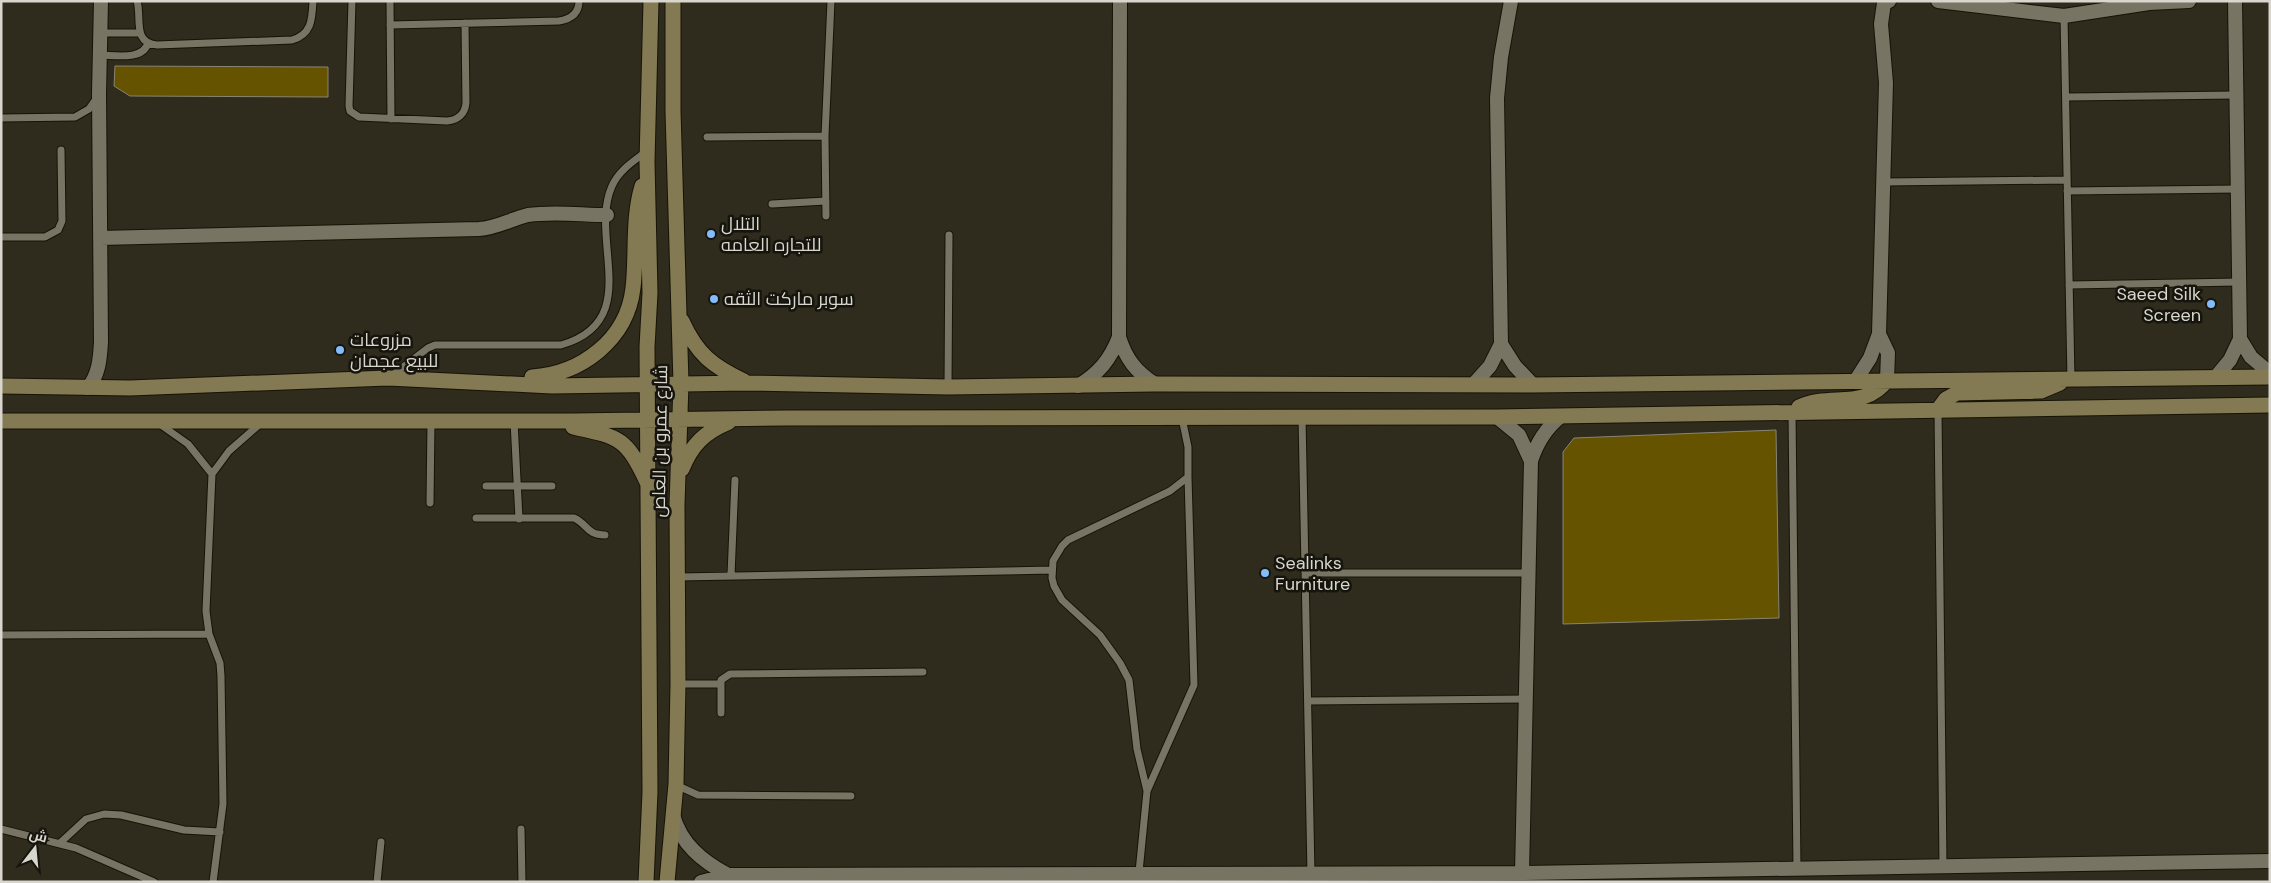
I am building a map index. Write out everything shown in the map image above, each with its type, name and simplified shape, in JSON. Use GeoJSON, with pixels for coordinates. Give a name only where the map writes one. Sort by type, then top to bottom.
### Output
{"type":"FeatureCollection","features":[{"type":"Feature","properties":{"kind":"main road","name":"شارع عمرو بن العاص"},"geometry":{"type":"LineString","coordinates":[[646,882],[650,792],[648,385],[650,293],[647,151],[651,1]]}},
{"type":"Feature","properties":{"kind":"main road","name":"شارع عمرو بن العاص"},"geometry":{"type":"LineString","coordinates":[[667,882],[676,784],[678,684],[677,482],[681,420],[673,111],[673,1]]}},
{"type":"Feature","properties":{"kind":"main road"},"geometry":{"type":"LineString","coordinates":[[429,380],[448,376],[548,376],[578,366],[604,347],[623,321],[631,299],[634,275],[636,216],[647,172]]}},
{"type":"Feature","properties":{"kind":"main road"},"geometry":{"type":"LineString","coordinates":[[679,312],[692,342],[699,351],[722,371],[748,383]]}},
{"type":"Feature","properties":{"kind":"main road"},"geometry":{"type":"LineString","coordinates":[[1,386],[130,388],[388,378],[552,386],[681,383],[948,387],[1155,384],[1533,385],[1856,380],[2215,378],[2270,375]]}},
{"type":"Feature","properties":{"kind":"main road"},"geometry":{"type":"LineString","coordinates":[[1792,411],[1811,402],[1870,396],[1887,380]]}},
{"type":"Feature","properties":{"kind":"main road"},"geometry":{"type":"LineString","coordinates":[[1938,410],[1946,399],[1957,392],[2042,391],[2067,380]]}},
{"type":"Feature","properties":{"kind":"main road"},"geometry":{"type":"LineString","coordinates":[[1,421],[432,422],[786,418],[1496,417],[1792,411],[2270,406]]}},
{"type":"Feature","properties":{"kind":"main road"},"geometry":{"type":"LineString","coordinates":[[677,482],[688,455],[698,441],[714,428],[733,420]]}},
{"type":"Feature","properties":{"kind":"main road"},"geometry":{"type":"LineString","coordinates":[[547,421],[601,434],[621,441],[629,448],[648,486]]}},
{"type":"Feature","properties":{"kind":"street"},"geometry":{"type":"LineString","coordinates":[[88,388],[95,379],[101,354],[99,93],[101,1]]}},
{"type":"Feature","properties":{"kind":"street"},"geometry":{"type":"LineString","coordinates":[[1120,1],[1119,338],[1124,352],[1132,365],[1142,376],[1155,384]]}},
{"type":"Feature","properties":{"kind":"street"},"geometry":{"type":"LineString","coordinates":[[1511,1],[1501,57],[1497,98],[1502,344],[1515,366],[1533,385]]}},
{"type":"Feature","properties":{"kind":"street"},"geometry":{"type":"LineString","coordinates":[[1938,1],[2064,16],[2149,4],[2189,1]]}},
{"type":"Feature","properties":{"kind":"street"},"geometry":{"type":"LineString","coordinates":[[2215,378],[2230,360],[2240,339],[2235,1]]}},
{"type":"Feature","properties":{"kind":"street"},"geometry":{"type":"LineString","coordinates":[[1856,380],[1870,358],[1879,334],[1886,83],[1881,24],[1885,2]]}},
{"type":"Feature","properties":{"kind":"street"},"geometry":{"type":"LineString","coordinates":[[100,238],[479,228],[494,227],[537,214],[607,215]]}},
{"type":"Feature","properties":{"kind":"street"},"geometry":{"type":"LineString","coordinates":[[1879,334],[1888,353],[1887,380]]}},
{"type":"Feature","properties":{"kind":"street"},"geometry":{"type":"LineString","coordinates":[[1078,386],[1104,366],[1119,338]]}},
{"type":"Feature","properties":{"kind":"street"},"geometry":{"type":"LineString","coordinates":[[2240,339],[2251,357],[2270,375]]}},
{"type":"Feature","properties":{"kind":"street"},"geometry":{"type":"LineString","coordinates":[[1473,385],[1490,366],[1502,344]]}},
{"type":"Feature","properties":{"kind":"street"},"geometry":{"type":"LineString","coordinates":[[1522,873],[1531,461],[1539,440],[1545,431],[1561,416]]}},
{"type":"Feature","properties":{"kind":"street"},"geometry":{"type":"LineString","coordinates":[[1496,417],[1519,435],[1531,461]]}},
{"type":"Feature","properties":{"kind":"street"},"geometry":{"type":"LineString","coordinates":[[673,815],[677,829],[687,844],[699,856],[728,875]]}},
{"type":"Feature","properties":{"kind":"street"},"geometry":{"type":"LineString","coordinates":[[701,882],[728,875],[1138,878],[1312,874],[1522,873],[1638,876],[1797,868],[2270,860]]}},
{"type":"Feature","properties":{"kind":"lane"},"geometry":{"type":"LineString","coordinates":[[138,1],[140,33],[148,43],[157,45],[292,40],[302,36],[310,28],[313,1]]}},
{"type":"Feature","properties":{"kind":"lane"},"geometry":{"type":"LineString","coordinates":[[352,1],[348,106],[354,115],[359,117],[447,121],[463,114],[466,103],[465,23]]}},
{"type":"Feature","properties":{"kind":"lane"},"geometry":{"type":"LineString","coordinates":[[390,1],[390,119]]}},
{"type":"Feature","properties":{"kind":"lane"},"geometry":{"type":"LineString","coordinates":[[390,25],[566,20],[576,12],[579,1]]}},
{"type":"Feature","properties":{"kind":"lane"},"geometry":{"type":"LineString","coordinates":[[826,216],[825,136],[831,1]]}},
{"type":"Feature","properties":{"kind":"lane"},"geometry":{"type":"LineString","coordinates":[[2064,16],[2069,285],[2067,380]]}},
{"type":"Feature","properties":{"kind":"lane"},"geometry":{"type":"LineString","coordinates":[[100,33],[140,33]]}},
{"type":"Feature","properties":{"kind":"lane"},"geometry":{"type":"LineString","coordinates":[[100,55],[140,54],[147,48],[148,43]]}},
{"type":"Feature","properties":{"kind":"lane"},"geometry":{"type":"LineString","coordinates":[[1,118],[76,116],[89,109],[99,93]]}},
{"type":"Feature","properties":{"kind":"lane"},"geometry":{"type":"LineString","coordinates":[[2066,97],[2236,95]]}},
{"type":"Feature","properties":{"kind":"lane"},"geometry":{"type":"LineString","coordinates":[[707,137],[825,136]]}},
{"type":"Feature","properties":{"kind":"lane"},"geometry":{"type":"LineString","coordinates":[[1,237],[45,237],[58,230],[62,221],[61,150]]}},
{"type":"Feature","properties":{"kind":"lane"},"geometry":{"type":"LineString","coordinates":[[388,378],[435,345],[549,346],[572,342],[582,336],[599,321],[608,300],[607,215],[609,196],[623,170],[647,151]]}},
{"type":"Feature","properties":{"kind":"lane"},"geometry":{"type":"LineString","coordinates":[[1883,182],[2067,180]]}},
{"type":"Feature","properties":{"kind":"lane"},"geometry":{"type":"LineString","coordinates":[[2068,192],[2238,189]]}},
{"type":"Feature","properties":{"kind":"lane"},"geometry":{"type":"LineString","coordinates":[[772,204],[826,202]]}},
{"type":"Feature","properties":{"kind":"lane"},"geometry":{"type":"LineString","coordinates":[[948,387],[949,235]]}},
{"type":"Feature","properties":{"kind":"lane"},"geometry":{"type":"LineString","coordinates":[[2069,285],[2239,282]]}},
{"type":"Feature","properties":{"kind":"lane"},"geometry":{"type":"LineString","coordinates":[[1938,410],[1943,866]]}},
{"type":"Feature","properties":{"kind":"lane"},"geometry":{"type":"LineString","coordinates":[[1792,411],[1797,868]]}},
{"type":"Feature","properties":{"kind":"lane"},"geometry":{"type":"LineString","coordinates":[[1138,878],[1147,791],[1194,686],[1188,447],[1182,417]]}},
{"type":"Feature","properties":{"kind":"lane"},"geometry":{"type":"LineString","coordinates":[[1302,417],[1312,874]]}},
{"type":"Feature","properties":{"kind":"lane"},"geometry":{"type":"LineString","coordinates":[[514,421],[519,519]]}},
{"type":"Feature","properties":{"kind":"lane"},"geometry":{"type":"LineString","coordinates":[[156,422],[188,444],[212,474]]}},
{"type":"Feature","properties":{"kind":"lane"},"geometry":{"type":"LineString","coordinates":[[212,882],[220,832],[223,789],[221,676],[219,658],[209,634],[206,611],[212,474],[229,451],[262,422]]}},
{"type":"Feature","properties":{"kind":"lane"},"geometry":{"type":"LineString","coordinates":[[430,503],[432,422]]}},
{"type":"Feature","properties":{"kind":"lane"},"geometry":{"type":"LineString","coordinates":[[1147,791],[1137,749],[1129,680],[1116,657],[1100,635],[1057,593],[1052,578],[1052,570],[1057,553],[1068,540],[1170,491],[1188,477]]}},
{"type":"Feature","properties":{"kind":"lane"},"geometry":{"type":"LineString","coordinates":[[732,576],[735,480]]}},
{"type":"Feature","properties":{"kind":"lane"},"geometry":{"type":"LineString","coordinates":[[486,486],[552,486]]}},
{"type":"Feature","properties":{"kind":"lane"},"geometry":{"type":"LineString","coordinates":[[476,518],[574,518],[580,520],[590,532],[605,535]]}},
{"type":"Feature","properties":{"kind":"lane"},"geometry":{"type":"LineString","coordinates":[[678,577],[1052,570]]}},
{"type":"Feature","properties":{"kind":"lane"},"geometry":{"type":"LineString","coordinates":[[1305,573],[1529,573]]}},
{"type":"Feature","properties":{"kind":"lane"},"geometry":{"type":"LineString","coordinates":[[1,635],[209,634]]}},
{"type":"Feature","properties":{"kind":"lane"},"geometry":{"type":"LineString","coordinates":[[721,713],[720,684],[723,677],[730,674],[923,672]]}},
{"type":"Feature","properties":{"kind":"lane"},"geometry":{"type":"LineString","coordinates":[[678,684],[720,684]]}},
{"type":"Feature","properties":{"kind":"lane"},"geometry":{"type":"LineString","coordinates":[[1308,701],[1526,699]]}},
{"type":"Feature","properties":{"kind":"lane"},"geometry":{"type":"LineString","coordinates":[[676,784],[698,795],[851,796]]}},
{"type":"Feature","properties":{"kind":"lane"},"geometry":{"type":"LineString","coordinates":[[60,843],[86,819],[104,814],[121,815],[184,830],[220,832]]}},
{"type":"Feature","properties":{"kind":"lane"},"geometry":{"type":"LineString","coordinates":[[1,829],[60,843],[151,881]]}},
{"type":"Feature","properties":{"kind":"lane"},"geometry":{"type":"LineString","coordinates":[[521,829],[522,882]]}},
{"type":"Feature","properties":{"kind":"lane"},"geometry":{"type":"LineString","coordinates":[[377,882],[381,842]]}},
{"type":"Feature","properties":{"kind":"building"},"geometry":{"type":"Polygon","coordinates":[[[115,66],[328,67],[328,97],[130,96],[114,86],[115,66]]]}},
{"type":"Feature","properties":{"kind":"building"},"geometry":{"type":"Polygon","coordinates":[[[1776,430],[1779,618],[1563,624],[1563,452],[1574,438],[1776,430]]]}},
{"type":"Feature","properties":{"kind":"place","name":"التلال للتجاره العامه"},"geometry":{"type":"Point","coordinates":[711,234]}},
{"type":"Feature","properties":{"kind":"place","name":"سوبر ماركت الثقه"},"geometry":{"type":"Point","coordinates":[714,299]}},
{"type":"Feature","properties":{"kind":"place","name":"Saeed Silk Screen"},"geometry":{"type":"Point","coordinates":[2211,304]}},
{"type":"Feature","properties":{"kind":"place","name":"مزروعات للبيع عجمان"},"geometry":{"type":"Point","coordinates":[340,350]}},
{"type":"Feature","properties":{"kind":"place","name":"Sealinks Furniture"},"geometry":{"type":"Point","coordinates":[1265,573]}}]}
